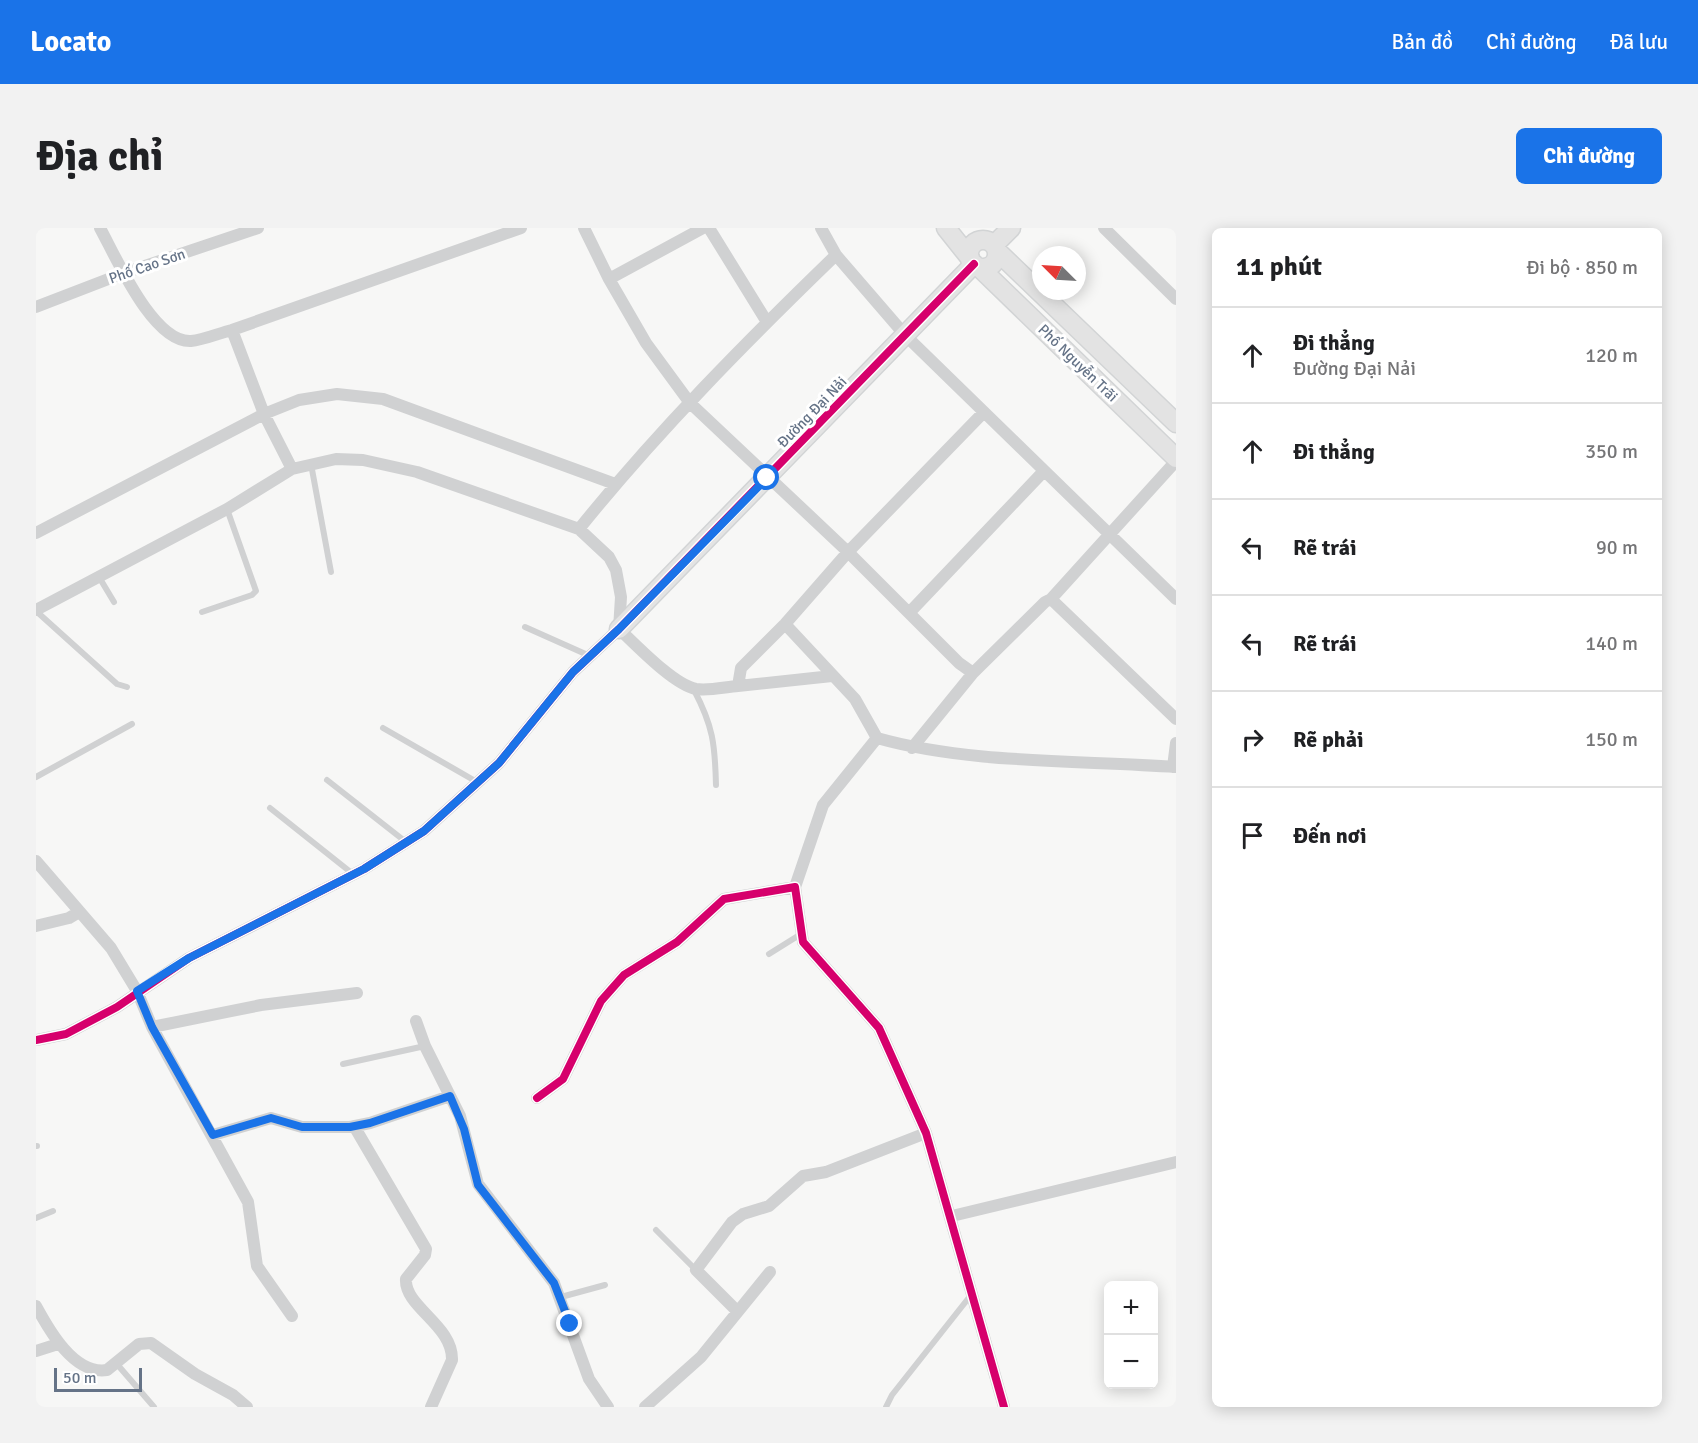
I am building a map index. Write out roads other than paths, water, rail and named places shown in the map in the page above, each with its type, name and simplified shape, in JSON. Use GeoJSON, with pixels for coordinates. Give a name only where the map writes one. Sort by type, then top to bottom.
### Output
{"type":"FeatureCollection","features":[{"type":"Feature","properties":{"kind":"street"},"geometry":{"type":"LineString","coordinates":[[100,228],[124,273],[160,328],[179,339],[191,341],[232,330],[521,228]]}},
{"type":"Feature","properties":{"kind":"street","name":"Phố Cao Sơn"},"geometry":{"type":"LineString","coordinates":[[36,307],[124,273],[258,228]]}},
{"type":"Feature","properties":{"kind":"street"},"geometry":{"type":"LineString","coordinates":[[584,228],[609,279],[646,343],[690,403],[848,552],[959,663],[973,672]]}},
{"type":"Feature","properties":{"kind":"street"},"geometry":{"type":"LineString","coordinates":[[609,279],[703,228]]}},
{"type":"Feature","properties":{"kind":"street"},"geometry":{"type":"LineString","coordinates":[[709,228],[767,322]]}},
{"type":"Feature","properties":{"kind":"street"},"geometry":{"type":"LineString","coordinates":[[821,228],[836,255],[905,335],[1176,599]]}},
{"type":"Feature","properties":{"kind":"street","name":"Phố Nguyễn Trãi"},"geometry":{"type":"LineString","coordinates":[[946,228],[974,264],[1176,460]]}},
{"type":"Feature","properties":{"kind":"street"},"geometry":{"type":"LineString","coordinates":[[989,241],[1011,228]]}},
{"type":"Feature","properties":{"kind":"street"},"geometry":{"type":"LineString","coordinates":[[1104,228],[1176,299]]}},
{"type":"Feature","properties":{"kind":"street","name":"Phố Nguyễn Trãi"},"geometry":{"type":"LineString","coordinates":[[989,241],[1176,423]]}},
{"type":"Feature","properties":{"kind":"street","name":"Đường Đại Nải"},"geometry":{"type":"LineString","coordinates":[[619,629],[974,264],[992,266],[996,259],[989,241]]}},
{"type":"Feature","properties":{"kind":"street"},"geometry":{"type":"LineString","coordinates":[[579,529],[615,484],[690,403],[767,322],[836,255]]}},
{"type":"Feature","properties":{"kind":"street"},"geometry":{"type":"LineString","coordinates":[[232,330],[264,414],[292,469]]}},
{"type":"Feature","properties":{"kind":"street"},"geometry":{"type":"LineString","coordinates":[[36,533],[264,414],[299,400],[336,394],[383,399],[615,484]]}},
{"type":"Feature","properties":{"kind":"street"},"geometry":{"type":"LineString","coordinates":[[738,686],[739,671],[848,552],[984,412]]}},
{"type":"Feature","properties":{"kind":"street"},"geometry":{"type":"LineString","coordinates":[[36,611],[227,509],[292,469],[336,459],[363,460],[417,472],[579,529],[609,557],[616,570],[621,597],[619,629],[573,672],[499,763],[424,831],[353,874],[199,952],[137,991],[117,1007],[66,1034],[36,1040]]}},
{"type":"Feature","properties":{"kind":"street"},"geometry":{"type":"LineString","coordinates":[[912,748],[973,672],[1045,602],[1051,599],[1176,460]]}},
{"type":"Feature","properties":{"kind":"street"},"geometry":{"type":"LineString","coordinates":[[909,613],[1044,471]]}},
{"type":"Feature","properties":{"kind":"street"},"geometry":{"type":"LineString","coordinates":[[1051,599],[1176,719]]}},
{"type":"Feature","properties":{"kind":"street"},"geometry":{"type":"LineString","coordinates":[[784,624],[855,699],[877,738],[912,748],[1072,763],[1174,767],[1176,743]]}},
{"type":"Feature","properties":{"kind":"street"},"geometry":{"type":"LineString","coordinates":[[619,629],[660,668],[694,689],[832,676]]}},
{"type":"Feature","properties":{"kind":"street"},"geometry":{"type":"LineString","coordinates":[[877,738],[823,806],[795,887],[801,934],[808,949],[879,1028],[926,1133],[952,1216],[1004,1407]]}},
{"type":"Feature","properties":{"kind":"street"},"geometry":{"type":"LineString","coordinates":[[36,861],[111,948],[137,991],[152,1027],[248,1202],[257,1266],[292,1316]]}},
{"type":"Feature","properties":{"kind":"street"},"geometry":{"type":"LineString","coordinates":[[537,1098],[562,1079],[601,1001],[624,975],[678,942],[724,899],[795,887]]}},
{"type":"Feature","properties":{"kind":"street"},"geometry":{"type":"LineString","coordinates":[[36,926],[69,918],[79,912]]}},
{"type":"Feature","properties":{"kind":"street"},"geometry":{"type":"LineString","coordinates":[[152,1027],[261,1005],[357,993]]}},
{"type":"Feature","properties":{"kind":"street"},"geometry":{"type":"LineString","coordinates":[[416,1021],[425,1046],[464,1129],[478,1185],[545,1271],[561,1297],[590,1379],[608,1407]]}},
{"type":"Feature","properties":{"kind":"street"},"geometry":{"type":"LineString","coordinates":[[213,1135],[271,1118],[302,1127],[354,1126],[450,1096]]}},
{"type":"Feature","properties":{"kind":"street"},"geometry":{"type":"LineString","coordinates":[[354,1126],[426,1250],[425,1255],[406,1278],[407,1289],[444,1333],[450,1342],[452,1353],[452,1360],[431,1407]]}},
{"type":"Feature","properties":{"kind":"street"},"geometry":{"type":"LineString","coordinates":[[736,1310],[696,1270],[732,1222],[744,1214],[769,1206],[803,1176],[826,1172],[926,1133]]}},
{"type":"Feature","properties":{"kind":"street"},"geometry":{"type":"LineString","coordinates":[[952,1216],[1176,1162]]}},
{"type":"Feature","properties":{"kind":"street"},"geometry":{"type":"LineString","coordinates":[[645,1407],[701,1357],[736,1310],[771,1272]]}},
{"type":"Feature","properties":{"kind":"street"},"geometry":{"type":"LineString","coordinates":[[36,1306],[58,1344],[92,1369],[107,1370],[139,1344],[151,1343],[195,1374],[233,1395],[247,1407]]}},
{"type":"Feature","properties":{"kind":"street"},"geometry":{"type":"LineString","coordinates":[[36,1351],[58,1344]]}},
{"type":"Feature","properties":{"kind":"lane"},"geometry":{"type":"LineString","coordinates":[[311,463],[331,572]]}},
{"type":"Feature","properties":{"kind":"lane"},"geometry":{"type":"LineString","coordinates":[[202,612],[252,595],[255,591],[227,509]]}},
{"type":"Feature","properties":{"kind":"lane"},"geometry":{"type":"LineString","coordinates":[[99,577],[114,602]]}},
{"type":"Feature","properties":{"kind":"lane"},"geometry":{"type":"LineString","coordinates":[[36,611],[117,684],[127,687]]}},
{"type":"Feature","properties":{"kind":"lane"},"geometry":{"type":"LineString","coordinates":[[525,627],[591,656]]}},
{"type":"Feature","properties":{"kind":"lane"},"geometry":{"type":"LineString","coordinates":[[694,689],[712,730],[716,784]]}},
{"type":"Feature","properties":{"kind":"lane"},"geometry":{"type":"LineString","coordinates":[[36,777],[132,724]]}},
{"type":"Feature","properties":{"kind":"lane"},"geometry":{"type":"LineString","coordinates":[[383,728],[477,783]]}},
{"type":"Feature","properties":{"kind":"lane"},"geometry":{"type":"LineString","coordinates":[[327,780],[406,842]]}},
{"type":"Feature","properties":{"kind":"lane"},"geometry":{"type":"LineString","coordinates":[[270,808],[353,874]]}},
{"type":"Feature","properties":{"kind":"lane"},"geometry":{"type":"LineString","coordinates":[[769,954],[801,934]]}},
{"type":"Feature","properties":{"kind":"lane"},"geometry":{"type":"LineString","coordinates":[[343,1064],[425,1046]]}},
{"type":"Feature","properties":{"kind":"lane"},"geometry":{"type":"LineString","coordinates":[[36,1218],[53,1210]]}},
{"type":"Feature","properties":{"kind":"lane"},"geometry":{"type":"LineString","coordinates":[[656,1230],[696,1270]]}},
{"type":"Feature","properties":{"kind":"lane"},"geometry":{"type":"LineString","coordinates":[[561,1297],[605,1285]]}},
{"type":"Feature","properties":{"kind":"lane"},"geometry":{"type":"LineString","coordinates":[[886,1407],[892,1395],[972,1295]]}},
{"type":"Feature","properties":{"kind":"lane"},"geometry":{"type":"LineString","coordinates":[[116,1364],[154,1407]]}}]}
